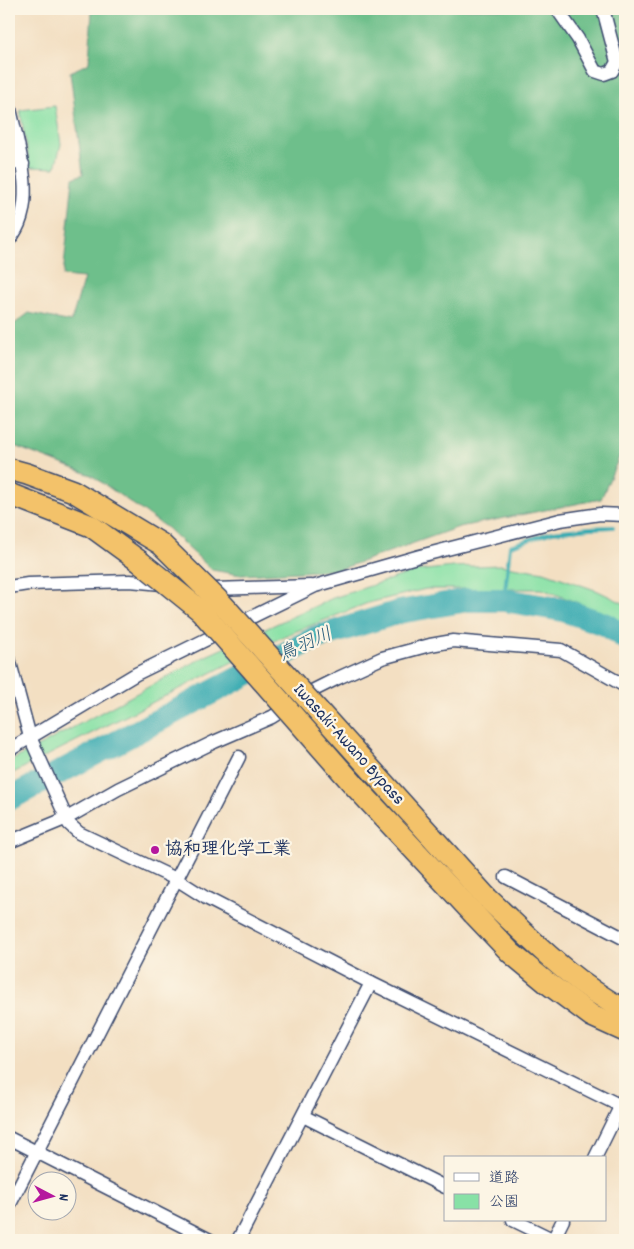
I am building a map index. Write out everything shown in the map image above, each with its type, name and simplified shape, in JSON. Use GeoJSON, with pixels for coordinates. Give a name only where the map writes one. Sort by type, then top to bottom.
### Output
{"type":"FeatureCollection","features":[{"type":"Feature","properties":{"kind":"highway","name":"Iwasaki-Awano Bypass"},"geometry":{"type":"LineString","coordinates":[[9,469],[73,491],[161,544],[223,605],[480,906],[511,953],[592,1016],[625,1031]]}},
{"type":"Feature","properties":{"kind":"highway","name":"Iwasaki-Awano Bypass"},"geometry":{"type":"LineString","coordinates":[[9,494],[91,526],[139,561],[201,611],[354,785],[480,906],[550,957],[604,1000],[625,1010]]}},
{"type":"Feature","properties":{"kind":"street"},"geometry":{"type":"LineString","coordinates":[[557,9],[578,39],[595,71],[604,74],[612,71],[617,62],[603,9]]}},
{"type":"Feature","properties":{"kind":"street"},"geometry":{"type":"LineString","coordinates":[[9,104],[23,164],[24,200],[21,218],[14,234],[9,240]]}},
{"type":"Feature","properties":{"kind":"street"},"geometry":{"type":"LineString","coordinates":[[9,162],[23,164]]}},
{"type":"Feature","properties":{"kind":"street"},"geometry":{"type":"LineString","coordinates":[[9,750],[31,739],[136,674],[315,586],[420,556],[560,520],[600,514],[625,516]]}},
{"type":"Feature","properties":{"kind":"street"},"geometry":{"type":"LineString","coordinates":[[9,586],[130,581],[214,589],[315,586]]}},
{"type":"Feature","properties":{"kind":"street"},"geometry":{"type":"LineString","coordinates":[[9,842],[214,742],[272,717],[314,690],[338,678],[382,658],[430,645],[453,641],[561,650],[625,686]]}},
{"type":"Feature","properties":{"kind":"street"},"geometry":{"type":"LineString","coordinates":[[9,659],[31,739],[70,824],[79,833],[176,879],[206,898],[371,983],[624,1103],[595,1156]]}},
{"type":"Feature","properties":{"kind":"street"},"geometry":{"type":"LineString","coordinates":[[9,1206],[239,757]]}},
{"type":"Feature","properties":{"kind":"street"},"geometry":{"type":"LineString","coordinates":[[506,877],[625,939]]}},
{"type":"Feature","properties":{"kind":"street"},"geometry":{"type":"LineString","coordinates":[[238,1240],[371,983]]}},
{"type":"Feature","properties":{"kind":"street"},"geometry":{"type":"LineString","coordinates":[[303,1116],[444,1186]]}},
{"type":"Feature","properties":{"kind":"street"},"geometry":{"type":"LineString","coordinates":[[9,1138],[210,1240]]}},
{"type":"Feature","properties":{"kind":"street"},"geometry":{"type":"LineString","coordinates":[[517,1222],[553,1240],[562,1222]]}},
{"type":"Feature","properties":{"kind":"green space"},"geometry":{"type":"Polygon","coordinates":[[[92,9],[625,9],[625,456],[620,455],[601,499],[459,527],[338,570],[241,575],[212,570],[167,528],[91,475],[9,444],[9,328],[29,313],[71,322],[84,278],[63,276],[73,178],[83,174],[70,72],[89,63],[92,9]]]}},
{"type":"Feature","properties":{"kind":"green space"},"geometry":{"type":"Polygon","coordinates":[[[55,106],[61,144],[55,168],[30,167],[20,110],[55,106]]]}},
{"type":"Feature","properties":{"kind":"green space"},"geometry":{"type":"Polygon","coordinates":[[[500,565],[544,572],[598,591],[625,604],[625,627],[586,606],[542,589],[426,589],[368,603],[284,636],[9,775],[9,762],[206,656],[333,598],[416,571],[500,565]]]}},
{"type":"Feature","properties":{"kind":"waterway"},"geometry":{"type":"LineString","coordinates":[[504,600],[510,546],[552,532],[613,527]]}},
{"type":"Feature","properties":{"kind":"waterway","name":"鳥羽川"},"geometry":{"type":"LineString","coordinates":[[9,799],[315,638],[399,612],[468,600],[504,600],[563,610],[607,625],[625,638]]}},
{"type":"Feature","properties":{"kind":"place","name":"協和理化学工業"},"geometry":{"type":"Point","coordinates":[155,850]}}]}
